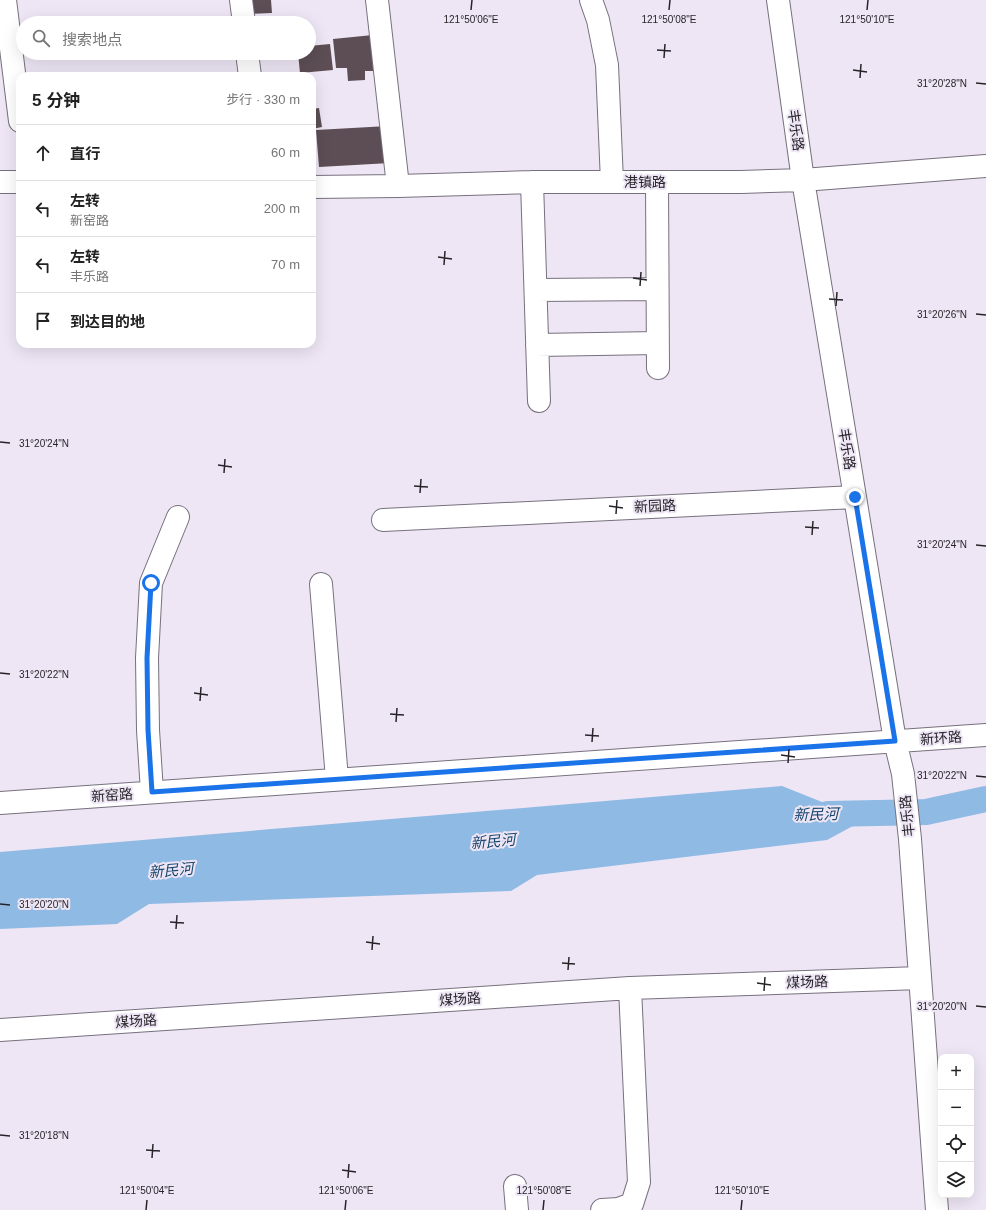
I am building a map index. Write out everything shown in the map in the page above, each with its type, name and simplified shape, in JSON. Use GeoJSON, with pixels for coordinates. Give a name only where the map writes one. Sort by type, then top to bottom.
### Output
{"type":"FeatureCollection","features":[{"type":"Feature","properties":{"kind":"street"},"geometry":{"type":"LineString","coordinates":[[6,0],[16,86]]}},
{"type":"Feature","properties":{"kind":"street"},"geometry":{"type":"LineString","coordinates":[[241,0],[243,16]]}},
{"type":"Feature","properties":{"kind":"street"},"geometry":{"type":"LineString","coordinates":[[377,0],[398,186]]}},
{"type":"Feature","properties":{"kind":"street"},"geometry":{"type":"LineString","coordinates":[[591,0],[598,20],[607,64],[612,182]]}},
{"type":"Feature","properties":{"kind":"street","name":"丰乐路"},"geometry":{"type":"LineString","coordinates":[[778,0],[803,180],[895,741],[903,774],[910,839],[937,1210]]}},
{"type":"Feature","properties":{"kind":"street"},"geometry":{"type":"LineString","coordinates":[[248,60],[249,72]]}},
{"type":"Feature","properties":{"kind":"street","name":"港镇路"},"geometry":{"type":"LineString","coordinates":[[316,187],[532,182],[741,182],[803,180],[982,166]]}},
{"type":"Feature","properties":{"kind":"street"},"geometry":{"type":"LineString","coordinates":[[0,182],[16,182]]}},
{"type":"Feature","properties":{"kind":"street"},"geometry":{"type":"LineString","coordinates":[[532,182],[539,401]]}},
{"type":"Feature","properties":{"kind":"street"},"geometry":{"type":"LineString","coordinates":[[657,182],[658,368]]}},
{"type":"Feature","properties":{"kind":"street"},"geometry":{"type":"LineString","coordinates":[[536,290],[657,289]]}},
{"type":"Feature","properties":{"kind":"street"},"geometry":{"type":"LineString","coordinates":[[537,346],[657,343]]}},
{"type":"Feature","properties":{"kind":"street","name":"新园路"},"geometry":{"type":"LineString","coordinates":[[383,520],[855,497]]}},
{"type":"Feature","properties":{"kind":"street"},"geometry":{"type":"LineString","coordinates":[[152,792],[148,730],[147,658],[151,583],[178,517]]}},
{"type":"Feature","properties":{"kind":"street"},"geometry":{"type":"LineString","coordinates":[[321,584],[337,779]]}},
{"type":"Feature","properties":{"kind":"street","name":"新环路"},"geometry":{"type":"LineString","coordinates":[[895,741],[986,735]]}},
{"type":"Feature","properties":{"kind":"street","name":"新窑路"},"geometry":{"type":"LineString","coordinates":[[0,803],[895,741]]}},
{"type":"Feature","properties":{"kind":"street","name":"煤场路"},"geometry":{"type":"LineString","coordinates":[[0,1030],[630,988],[920,978]]}},
{"type":"Feature","properties":{"kind":"street"},"geometry":{"type":"LineString","coordinates":[[602,1210],[618,1209],[632,1204],[639,1182],[630,988]]}},
{"type":"Feature","properties":{"kind":"street"},"geometry":{"type":"LineString","coordinates":[[515,1186],[517,1210]]}},
{"type":"Feature","properties":{"kind":"water"},"geometry":{"type":"Polygon","coordinates":[[[782,786],[832,806],[864,806],[864,820],[827,840],[537,875],[511,891],[149,904],[117,924],[0,929],[0,852],[782,786]]]}},
{"type":"Feature","properties":{"kind":"building"},"geometry":{"type":"Polygon","coordinates":[[[249,0],[271,0],[272,13],[250,14],[249,0]]]}},
{"type":"Feature","properties":{"kind":"building"},"geometry":{"type":"Polygon","coordinates":[[[373,35],[376,71],[365,71],[365,80],[348,81],[347,68],[336,68],[333,39],[373,35]]]}},
{"type":"Feature","properties":{"kind":"building"},"geometry":{"type":"Polygon","coordinates":[[[330,44],[333,70],[300,72],[299,60],[316,60],[316,45],[330,44]]]}},
{"type":"Feature","properties":{"kind":"building"},"geometry":{"type":"Polygon","coordinates":[[[316,108],[319,108],[322,127],[316,128],[316,108]]]}},
{"type":"Feature","properties":{"kind":"building"},"geometry":{"type":"Polygon","coordinates":[[[388,126],[390,163],[319,167],[316,130],[388,126]]]}},
{"type":"Feature","properties":{"kind":"waterway","name":"新民河"},"geometry":{"type":"LineString","coordinates":[[828,814],[926,812],[986,799]]}},
{"type":"Feature","properties":{"kind":"route"},"geometry":{"type":"LineString","coordinates":[[151,583],[147,658],[148,730],[152,792],[895,741],[855,497]]}}]}
